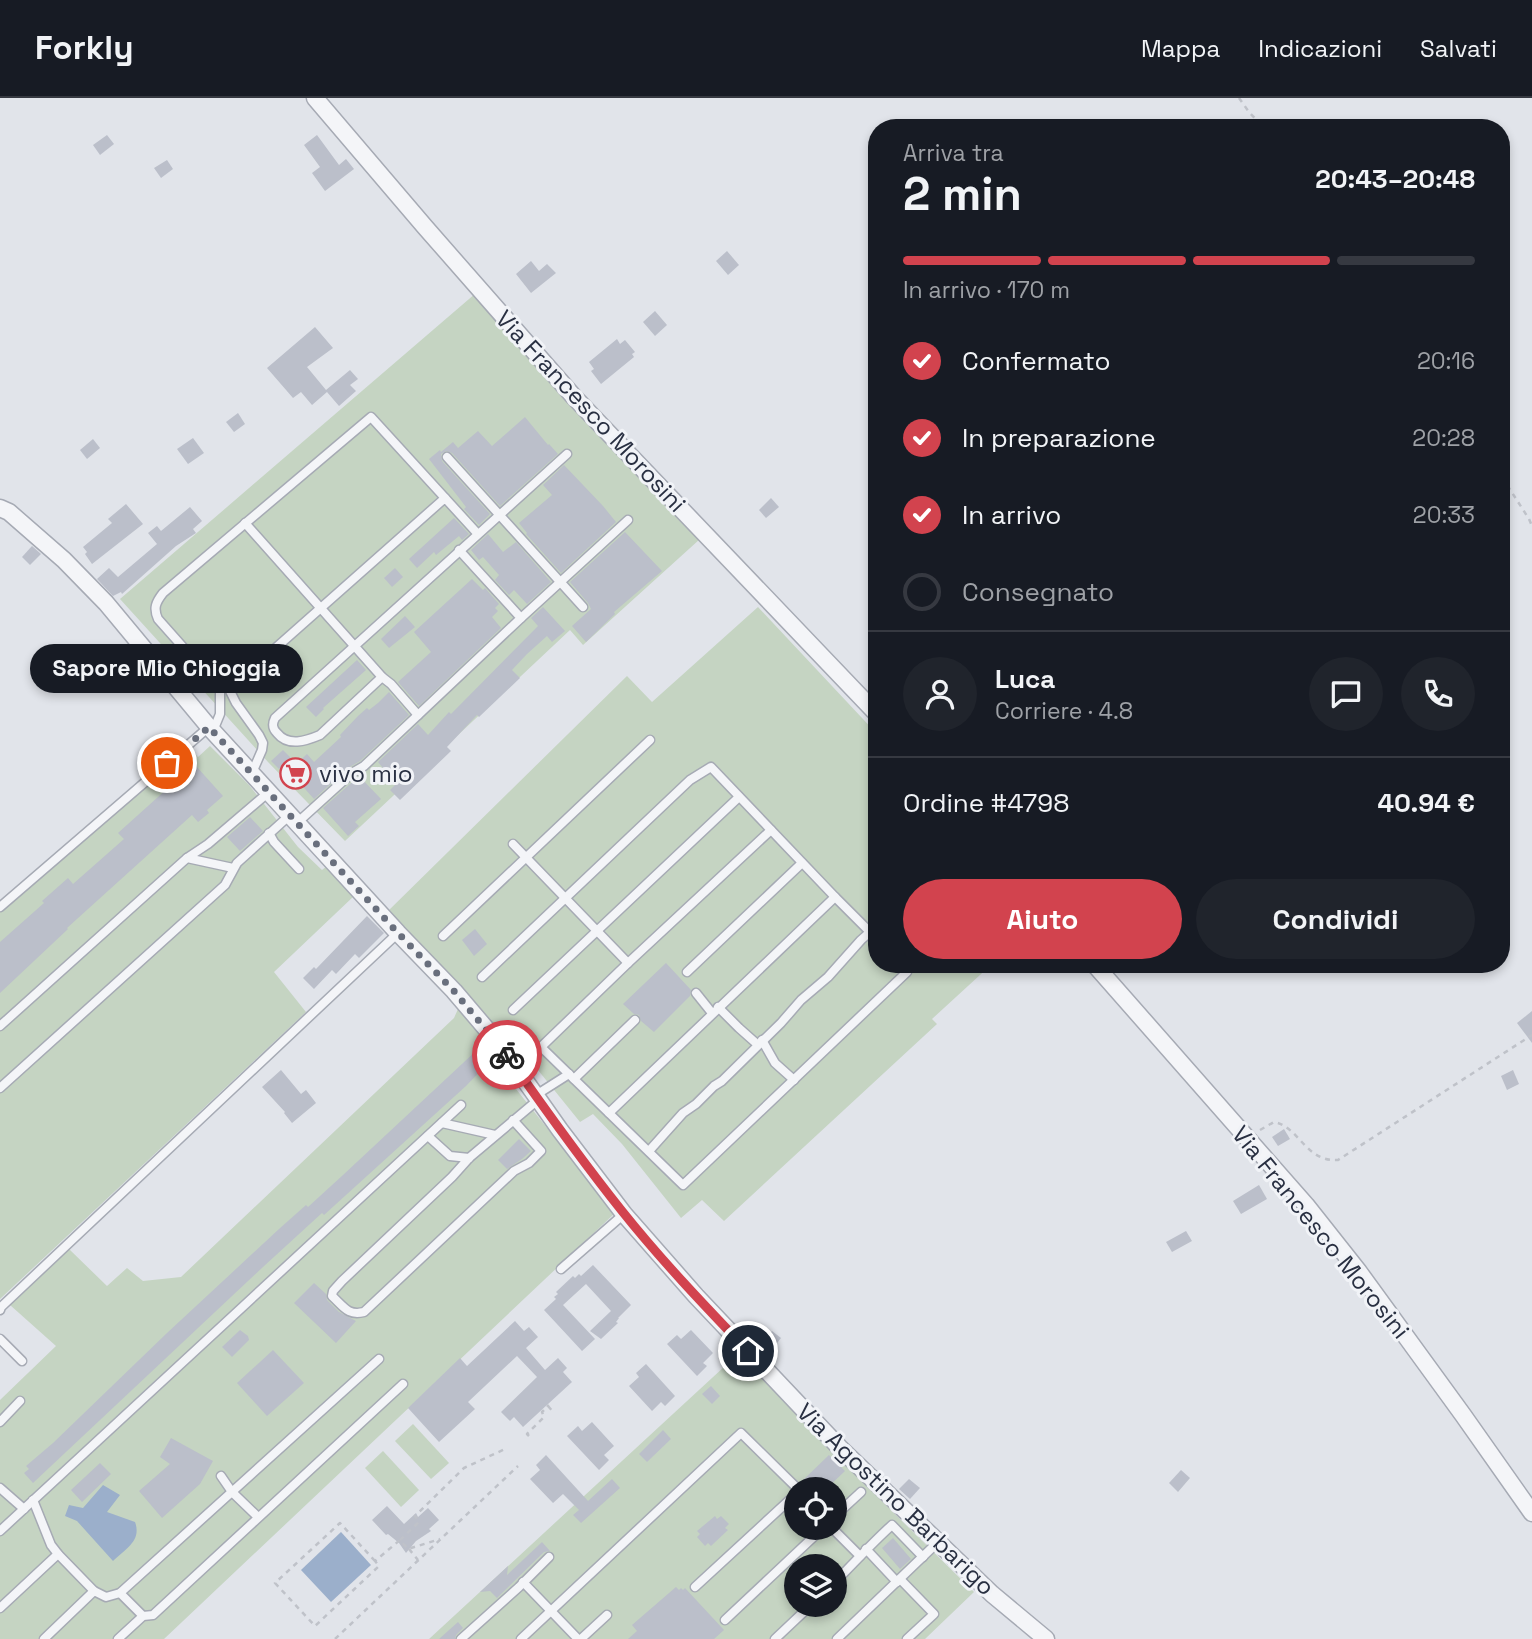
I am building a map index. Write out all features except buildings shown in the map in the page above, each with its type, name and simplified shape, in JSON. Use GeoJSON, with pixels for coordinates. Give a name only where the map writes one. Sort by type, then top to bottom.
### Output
{"type":"FeatureCollection","features":[{"type":"Feature","properties":{"kind":"street","name":"Via Francesco Morosini"},"geometry":{"type":"LineString","coordinates":[[315,98],[574,397],[868,705]]}},
{"type":"Feature","properties":{"kind":"street","name":"Via Agostino Barbarigo"},"geometry":{"type":"LineString","coordinates":[[0,508],[9,512],[64,560],[106,603],[211,729],[454,991],[500,1045],[590,1171],[695,1296],[849,1456],[992,1594],[1046,1639]]}},
{"type":"Feature","properties":{"kind":"street","name":"Via Francesco Morosini"},"geometry":{"type":"LineString","coordinates":[[1102,973],[1306,1205],[1359,1272],[1532,1513]]}},
{"type":"Feature","properties":{"kind":"lane"},"geometry":{"type":"LineString","coordinates":[[252,773],[263,743],[224,687],[213,681],[158,619],[156,602],[163,593],[371,417],[477,534]]}},
{"type":"Feature","properties":{"kind":"lane"},"geometry":{"type":"LineString","coordinates":[[382,677],[320,734],[310,739],[291,742],[274,730],[275,718],[567,454]]}},
{"type":"Feature","properties":{"kind":"lane"},"geometry":{"type":"LineString","coordinates":[[447,457],[583,607]]}},
{"type":"Feature","properties":{"kind":"lane"},"geometry":{"type":"LineString","coordinates":[[224,687],[236,683],[445,498]]}},
{"type":"Feature","properties":{"kind":"lane"},"geometry":{"type":"LineString","coordinates":[[1,1083],[225,885],[233,868],[269,833],[294,818],[364,766],[628,520]]}},
{"type":"Feature","properties":{"kind":"lane"},"geometry":{"type":"LineString","coordinates":[[245,523],[418,715]]}},
{"type":"Feature","properties":{"kind":"lane"},"geometry":{"type":"LineString","coordinates":[[459,550],[521,618]]}},
{"type":"Feature","properties":{"kind":"lane"},"geometry":{"type":"LineString","coordinates":[[0,908],[211,729],[220,714],[224,687]]}},
{"type":"Feature","properties":{"kind":"lane"},"geometry":{"type":"LineString","coordinates":[[443,936],[650,740]]}},
{"type":"Feature","properties":{"kind":"lane"},"geometry":{"type":"LineString","coordinates":[[482,977],[691,780],[711,767],[868,930]]}},
{"type":"Feature","properties":{"kind":"lane"},"geometry":{"type":"LineString","coordinates":[[0,1027],[187,858],[208,844],[269,792]]}},
{"type":"Feature","properties":{"kind":"lane"},"geometry":{"type":"LineString","coordinates":[[513,1010],[739,797]]}},
{"type":"Feature","properties":{"kind":"lane"},"geometry":{"type":"LineString","coordinates":[[771,830],[541,1047],[684,1185],[906,973]]}},
{"type":"Feature","properties":{"kind":"lane"},"geometry":{"type":"LineString","coordinates":[[269,833],[299,869]]}},
{"type":"Feature","properties":{"kind":"lane"},"geometry":{"type":"LineString","coordinates":[[513,844],[628,963]]}},
{"type":"Feature","properties":{"kind":"lane"},"geometry":{"type":"LineString","coordinates":[[187,858],[233,868]]}},
{"type":"Feature","properties":{"kind":"lane"},"geometry":{"type":"LineString","coordinates":[[687,972],[802,863]]}},
{"type":"Feature","properties":{"kind":"lane"},"geometry":{"type":"LineString","coordinates":[[609,1113],[835,897]]}},
{"type":"Feature","properties":{"kind":"lane"},"geometry":{"type":"LineString","coordinates":[[0,1310],[398,933]]}},
{"type":"Feature","properties":{"kind":"lane"},"geometry":{"type":"LineString","coordinates":[[649,1151],[683,1113],[696,1104],[781,1023],[868,934]]}},
{"type":"Feature","properties":{"kind":"lane"},"geometry":{"type":"LineString","coordinates":[[696,993],[760,1042],[775,1063],[794,1080]]}},
{"type":"Feature","properties":{"kind":"lane"},"geometry":{"type":"LineString","coordinates":[[513,1120],[541,1151],[529,1163],[514,1171],[364,1312],[348,1312],[332,1296],[333,1291],[469,1158],[537,1097],[571,1077],[635,1020]]}},
{"type":"Feature","properties":{"kind":"lane"},"geometry":{"type":"LineString","coordinates":[[0,1531],[461,1105]]}},
{"type":"Feature","properties":{"kind":"lane"},"geometry":{"type":"LineString","coordinates":[[442,1123],[495,1135]]}},
{"type":"Feature","properties":{"kind":"lane"},"geometry":{"type":"LineString","coordinates":[[428,1136],[450,1156],[469,1158]]}},
{"type":"Feature","properties":{"kind":"lane"},"geometry":{"type":"LineString","coordinates":[[561,1269],[624,1214]]}},
{"type":"Feature","properties":{"kind":"lane"},"geometry":{"type":"LineString","coordinates":[[0,1339],[22,1361]]}},
{"type":"Feature","properties":{"kind":"lane"},"geometry":{"type":"LineString","coordinates":[[33,1500],[51,1545],[58,1554],[94,1591],[106,1597],[120,1593],[379,1359]]}},
{"type":"Feature","properties":{"kind":"lane"},"geometry":{"type":"LineString","coordinates":[[118,1639],[143,1616],[153,1615],[403,1384]]}},
{"type":"Feature","properties":{"kind":"lane"},"geometry":{"type":"LineString","coordinates":[[0,1422],[20,1401]]}},
{"type":"Feature","properties":{"kind":"lane"},"geometry":{"type":"LineString","coordinates":[[521,1639],[741,1433],[784,1478]]}},
{"type":"Feature","properties":{"kind":"lane"},"geometry":{"type":"LineString","coordinates":[[220,1476],[258,1517]]}},
{"type":"Feature","properties":{"kind":"lane"},"geometry":{"type":"LineString","coordinates":[[0,1488],[24,1509]]}},
{"type":"Feature","properties":{"kind":"lane"},"geometry":{"type":"LineString","coordinates":[[847,1504],[860,1492]]}},
{"type":"Feature","properties":{"kind":"lane"},"geometry":{"type":"LineString","coordinates":[[695,1587],[784,1504]]}},
{"type":"Feature","properties":{"kind":"lane"},"geometry":{"type":"LineString","coordinates":[[847,1570],[892,1525],[923,1557]]}},
{"type":"Feature","properties":{"kind":"lane"},"geometry":{"type":"LineString","coordinates":[[725,1620],[810,1540]]}},
{"type":"Feature","properties":{"kind":"lane"},"geometry":{"type":"LineString","coordinates":[[847,1540],[934,1614],[908,1639]]}},
{"type":"Feature","properties":{"kind":"lane"},"geometry":{"type":"LineString","coordinates":[[837,1639],[938,1542]]}},
{"type":"Feature","properties":{"kind":"lane"},"geometry":{"type":"LineString","coordinates":[[0,1608],[58,1554]]}},
{"type":"Feature","properties":{"kind":"lane"},"geometry":{"type":"LineString","coordinates":[[461,1639],[549,1557]]}},
{"type":"Feature","properties":{"kind":"lane"},"geometry":{"type":"LineString","coordinates":[[523,1582],[580,1639],[607,1615]]}},
{"type":"Feature","properties":{"kind":"lane"},"geometry":{"type":"LineString","coordinates":[[44,1639],[94,1591]]}},
{"type":"Feature","properties":{"kind":"lane"},"geometry":{"type":"LineString","coordinates":[[120,1593],[143,1616]]}},
{"type":"Feature","properties":{"kind":"lane"},"geometry":{"type":"LineString","coordinates":[[775,1639],[798,1617]]}},
{"type":"Feature","properties":{"kind":"path"},"geometry":{"type":"LineString","coordinates":[[1239,98],[1256,119]]}},
{"type":"Feature","properties":{"kind":"path"},"geometry":{"type":"LineString","coordinates":[[1510,489],[1532,526]]}},
{"type":"Feature","properties":{"kind":"path"},"geometry":{"type":"LineString","coordinates":[[1248,1139],[1266,1125],[1280,1123],[1309,1151],[1329,1160],[1338,1160],[1532,1035]]}},
{"type":"Feature","properties":{"kind":"path"},"geometry":{"type":"LineString","coordinates":[[529,1436],[527,1434],[544,1417],[542,1412],[547,1406],[554,1413]]}},
{"type":"Feature","properties":{"kind":"path"},"geometry":{"type":"LineString","coordinates":[[375,1561],[419,1522],[415,1516],[464,1468],[505,1449]]}},
{"type":"Feature","properties":{"kind":"path"},"geometry":{"type":"LineString","coordinates":[[335,1639],[518,1466]]}},
{"type":"Feature","properties":{"kind":"path"},"geometry":{"type":"LineString","coordinates":[[340,1523],[375,1561],[379,1566],[315,1626],[275,1583],[340,1523]]}},
{"type":"Feature","properties":{"kind":"path"},"geometry":{"type":"LineString","coordinates":[[408,1549],[440,1539]]}},
{"type":"Feature","properties":{"kind":"path"},"geometry":{"type":"LineString","coordinates":[[400,1540],[418,1560]]}},
{"type":"Feature","properties":{"kind":"green space"},"geometry":{"type":"Polygon","coordinates":[[[476,293],[700,539],[583,645],[570,630],[345,841],[268,762],[120,599],[476,293]]]}},
{"type":"Feature","properties":{"kind":"green space"},"geometry":{"type":"Polygon","coordinates":[[[758,607],[868,724],[868,973],[982,973],[932,1019],[937,1024],[724,1221],[702,1200],[681,1218],[622,1144],[593,1114],[580,1122],[499,1022],[493,1027],[387,912],[627,676],[652,702],[758,607]]]}},
{"type":"Feature","properties":{"kind":"green space"},"geometry":{"type":"Polygon","coordinates":[[[210,746],[249,785],[298,847],[322,870],[327,866],[354,896],[274,972],[306,1012],[0,1299],[0,911],[177,758],[191,750],[198,757],[210,746]]]}},
{"type":"Feature","properties":{"kind":"green space"},"geometry":{"type":"Polygon","coordinates":[[[458,1009],[480,1035],[476,1039],[615,1213],[164,1639],[0,1639],[0,1400],[56,1346],[10,1305],[17,1295],[69,1249],[107,1286],[127,1268],[143,1281],[181,1277],[454,1018],[458,1009]]]}},
{"type":"Feature","properties":{"kind":"green space"},"geometry":{"type":"Polygon","coordinates":[[[738,1354],[828,1448],[974,1592],[925,1639],[429,1639],[738,1354]]]}},
{"type":"Feature","properties":{"kind":"green space"},"geometry":{"type":"Polygon","coordinates":[[[413,1424],[449,1463],[431,1479],[395,1441],[413,1424]]]}},
{"type":"Feature","properties":{"kind":"green space"},"geometry":{"type":"Polygon","coordinates":[[[383,1451],[419,1490],[401,1507],[365,1468],[383,1451]]]}},
{"type":"Feature","properties":{"kind":"water"},"geometry":{"type":"Polygon","coordinates":[[[103,1485],[120,1495],[107,1512],[135,1522],[137,1529],[131,1544],[113,1561],[77,1521],[65,1516],[69,1505],[83,1508],[103,1485]]]}},
{"type":"Feature","properties":{"kind":"water"},"geometry":{"type":"Polygon","coordinates":[[[341,1532],[371,1565],[331,1602],[301,1570],[341,1532]]]}},
{"type":"Feature","properties":{"kind":"way so far"},"geometry":{"type":"LineString","coordinates":[[167,763],[209,727],[454,991],[507,1055]]}},
{"type":"Feature","properties":{"kind":"place","name":"Sapore Mio Chioggia"},"geometry":{"type":"Point","coordinates":[167,763]}},
{"type":"Feature","properties":{"kind":"place","name":"vivo mio"},"geometry":{"type":"Point","coordinates":[296,773]}},
{"type":"Feature","properties":{"kind":"route"},"geometry":{"type":"LineString","coordinates":[[507,1055],[624,1214],[695,1296],[748,1351]]}}]}
